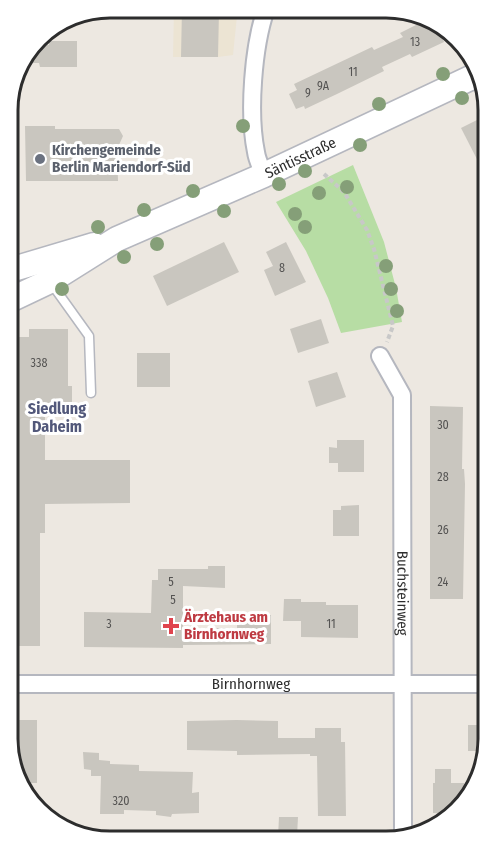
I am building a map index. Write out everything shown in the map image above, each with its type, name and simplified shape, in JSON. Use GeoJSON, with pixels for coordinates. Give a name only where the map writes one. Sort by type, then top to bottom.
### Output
{"type":"FeatureCollection","features":[{"type":"Feature","properties":{"kind":"street"},"geometry":{"type":"LineString","coordinates":[[264,18],[258,39],[252,121],[256,154],[264,174]]}},
{"type":"Feature","properties":{"kind":"street","name":"Säntisstraße"},"geometry":{"type":"LineString","coordinates":[[18,296],[50,280],[117,239],[264,174],[472,77]]}},
{"type":"Feature","properties":{"kind":"street","name":"Säntisstraße"},"geometry":{"type":"LineString","coordinates":[[18,267],[117,239]]}},
{"type":"Feature","properties":{"kind":"street","name":"Buchsteinweg"},"geometry":{"type":"LineString","coordinates":[[380,356],[402,395],[402,829]]}},
{"type":"Feature","properties":{"kind":"street","name":"Birnhornweg"},"geometry":{"type":"LineString","coordinates":[[18,684],[478,684]]}},
{"type":"Feature","properties":{"kind":"lane"},"geometry":{"type":"LineString","coordinates":[[50,280],[89,336],[91,393]]}},
{"type":"Feature","properties":{"kind":"path"},"geometry":{"type":"LineString","coordinates":[[324,174],[344,192],[367,230],[374,249],[393,326],[380,356]]}},
{"type":"Feature","properties":{"kind":"shaded area"},"geometry":{"type":"Polygon","coordinates":[[[174,18],[237,18],[233,55],[173,57],[174,18]]]}},
{"type":"Feature","properties":{"kind":"green space"},"geometry":{"type":"Polygon","coordinates":[[[353,165],[384,242],[402,322],[341,333],[306,251],[276,202],[353,165]]]}},
{"type":"Feature","properties":{"kind":"building"},"geometry":{"type":"Polygon","coordinates":[[[182,18],[219,18],[218,57],[181,57],[182,18]]]}},
{"type":"Feature","properties":{"kind":"building"},"geometry":{"type":"Polygon","coordinates":[[[418,24],[432,30],[444,39],[444,42],[412,57],[410,54],[382,67],[384,71],[305,109],[304,106],[296,109],[289,94],[297,90],[294,84],[372,47],[374,50],[403,37],[400,33],[418,24]]]}},
{"type":"Feature","properties":{"kind":"building"},"geometry":{"type":"Polygon","coordinates":[[[49,41],[77,41],[77,67],[40,67],[39,63],[31,63],[45,45],[49,45],[49,41]]]}},
{"type":"Feature","properties":{"kind":"building"},"geometry":{"type":"Polygon","coordinates":[[[478,120],[478,161],[461,128],[478,120]]]}},
{"type":"Feature","properties":{"kind":"building"},"geometry":{"type":"Polygon","coordinates":[[[25,126],[55,126],[55,129],[119,129],[123,136],[117,145],[118,181],[26,181],[25,126]]]}},
{"type":"Feature","properties":{"kind":"building"},"geometry":{"type":"Polygon","coordinates":[[[224,242],[239,272],[167,306],[153,276],[224,242]]]}},
{"type":"Feature","properties":{"kind":"building"},"geometry":{"type":"Polygon","coordinates":[[[286,242],[306,282],[275,296],[264,270],[273,266],[266,252],[286,242]]]}},
{"type":"Feature","properties":{"kind":"building"},"geometry":{"type":"Polygon","coordinates":[[[321,319],[329,343],[298,353],[290,329],[321,319]]]}},
{"type":"Feature","properties":{"kind":"building"},"geometry":{"type":"Polygon","coordinates":[[[29,329],[68,329],[68,386],[72,386],[72,403],[45,403],[45,460],[130,460],[130,503],[45,504],[45,533],[40,533],[40,646],[18,646],[18,337],[29,337],[29,329]]]}},
{"type":"Feature","properties":{"kind":"building"},"geometry":{"type":"Polygon","coordinates":[[[137,353],[170,353],[170,387],[137,387],[137,353]]]}},
{"type":"Feature","properties":{"kind":"building"},"geometry":{"type":"Polygon","coordinates":[[[337,372],[346,397],[316,407],[308,381],[337,372]]]}},
{"type":"Feature","properties":{"kind":"building"},"geometry":{"type":"Polygon","coordinates":[[[430,406],[463,407],[462,469],[464,469],[465,484],[463,599],[430,599],[430,406]]]}},
{"type":"Feature","properties":{"kind":"building"},"geometry":{"type":"Polygon","coordinates":[[[337,440],[364,440],[364,472],[338,472],[338,463],[329,463],[329,447],[337,448],[337,440]]]}},
{"type":"Feature","properties":{"kind":"building"},"geometry":{"type":"Polygon","coordinates":[[[359,505],[359,536],[333,536],[333,510],[341,510],[341,506],[359,505]]]}},
{"type":"Feature","properties":{"kind":"building"},"geometry":{"type":"Polygon","coordinates":[[[208,566],[225,566],[225,588],[183,586],[183,626],[237,628],[237,614],[271,615],[271,644],[183,645],[183,648],[84,647],[84,612],[151,613],[152,580],[158,580],[158,569],[208,569],[208,566]]]}},
{"type":"Feature","properties":{"kind":"building"},"geometry":{"type":"Polygon","coordinates":[[[284,599],[326,602],[326,605],[358,605],[358,638],[301,637],[301,621],[283,621],[284,599]]]}},
{"type":"Feature","properties":{"kind":"building"},"geometry":{"type":"Polygon","coordinates":[[[18,720],[37,720],[37,783],[29,783],[25,774],[20,757],[18,720]]]}},
{"type":"Feature","properties":{"kind":"building"},"geometry":{"type":"Polygon","coordinates":[[[187,721],[278,721],[278,738],[315,738],[315,728],[341,728],[341,742],[345,742],[346,816],[318,816],[317,756],[310,756],[310,754],[237,755],[237,751],[187,750],[187,721]]]}},
{"type":"Feature","properties":{"kind":"building"},"geometry":{"type":"Polygon","coordinates":[[[468,725],[478,725],[477,751],[468,751],[468,725]]]}},
{"type":"Feature","properties":{"kind":"building"},"geometry":{"type":"Polygon","coordinates":[[[83,752],[99,753],[99,760],[110,761],[110,764],[139,765],[139,771],[193,772],[192,793],[199,792],[199,813],[172,814],[171,817],[156,815],[156,811],[124,810],[124,814],[100,814],[101,776],[91,776],[91,770],[84,769],[83,752]]]}},
{"type":"Feature","properties":{"kind":"building"},"geometry":{"type":"Polygon","coordinates":[[[435,769],[451,769],[451,783],[464,783],[459,795],[440,813],[433,813],[433,783],[435,783],[435,769]]]}},
{"type":"Feature","properties":{"kind":"building"},"geometry":{"type":"Polygon","coordinates":[[[279,817],[298,817],[297,831],[278,831],[279,817]]]}},
{"type":"Feature","properties":{"kind":"place","name":"Kirchengemeinde Berlin Mariendorf-Süd"},"geometry":{"type":"Point","coordinates":[40,159]}},
{"type":"Feature","properties":{"kind":"place","name":"Ärztehaus am Birnhornweg"},"geometry":{"type":"Point","coordinates":[171,626]}},
{"type":"Feature","properties":{"kind":"district","name":"Siedlung Daheim"},"geometry":{"type":"Point","coordinates":[57,417]}}]}
